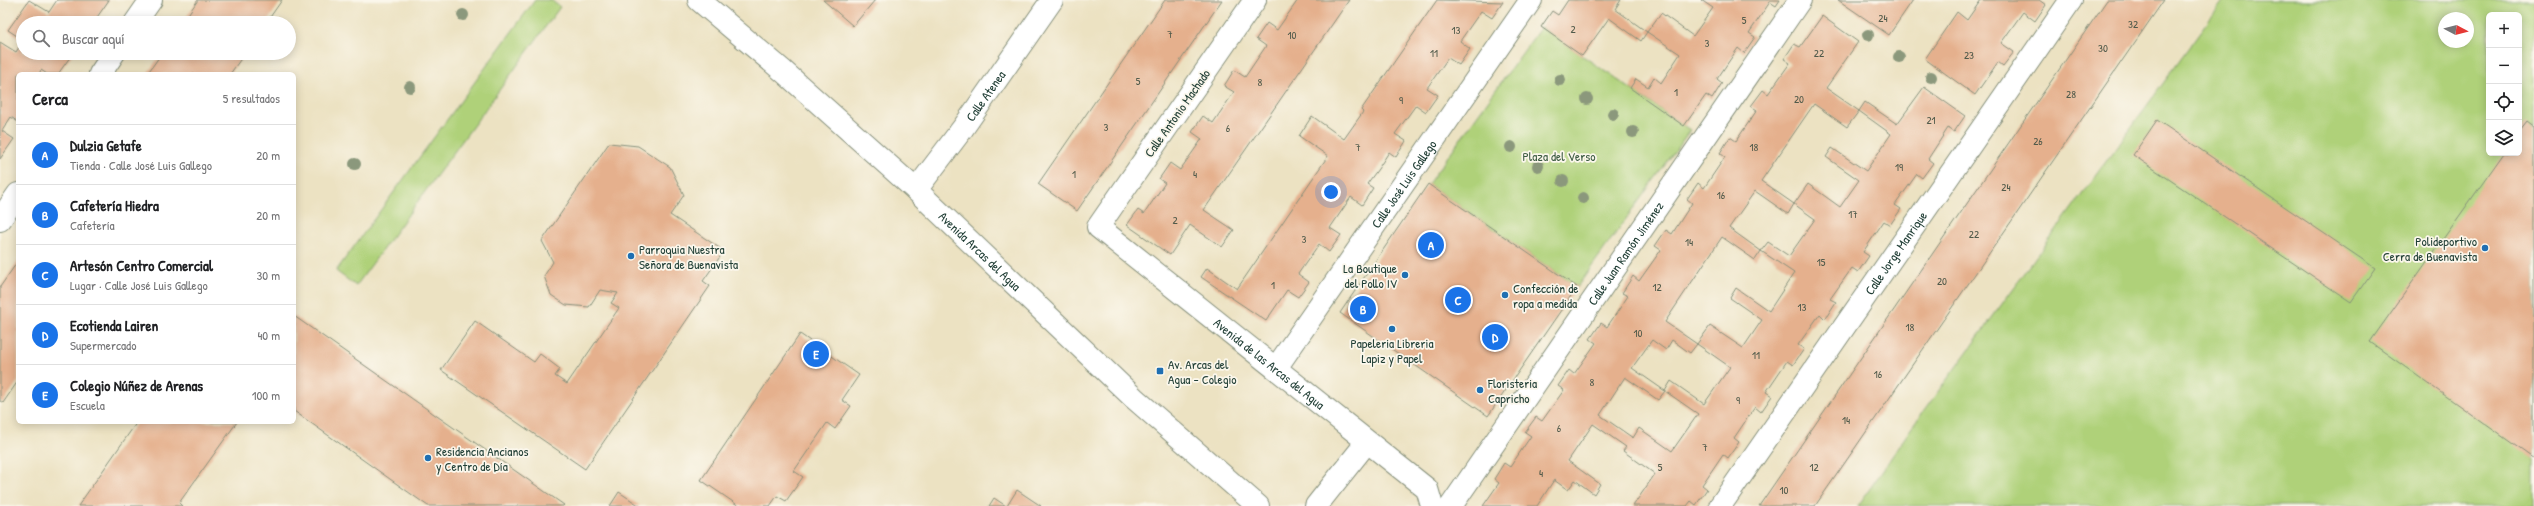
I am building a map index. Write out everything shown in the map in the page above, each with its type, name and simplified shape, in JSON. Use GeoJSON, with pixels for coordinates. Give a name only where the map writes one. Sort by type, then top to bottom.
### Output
{"type":"FeatureCollection","features":[{"type":"Feature","properties":{"kind":"street"},"geometry":{"type":"LineString","coordinates":[[140,16],[151,0]]}},
{"type":"Feature","properties":{"kind":"street","name":"Avenida Arcas del Agua"},"geometry":{"type":"LineString","coordinates":[[699,0],[783,70],[916,190],[1134,398],[1258,506]]}},
{"type":"Feature","properties":{"kind":"street","name":"Calle Atenea"},"geometry":{"type":"LineString","coordinates":[[916,190],[963,128],[1052,0]]}},
{"type":"Feature","properties":{"kind":"street","name":"Calle Antonio Machado"},"geometry":{"type":"LineString","coordinates":[[1098,227],[1255,0]]}},
{"type":"Feature","properties":{"kind":"street","name":"Calle José Luis Gallego"},"geometry":{"type":"LineString","coordinates":[[1276,368],[1531,0]]}},
{"type":"Feature","properties":{"kind":"street","name":"Calle Juan Ramón Jiménez"},"geometry":{"type":"LineString","coordinates":[[1451,506],[1800,0]]}},
{"type":"Feature","properties":{"kind":"street","name":"Calle Jorge Manrique"},"geometry":{"type":"LineString","coordinates":[[1720,506],[2071,0]]}},
{"type":"Feature","properties":{"kind":"street"},"geometry":{"type":"LineString","coordinates":[[101,72],[109,60]]}},
{"type":"Feature","properties":{"kind":"street"},"geometry":{"type":"LineString","coordinates":[[0,220],[16,197]]}},
{"type":"Feature","properties":{"kind":"street","name":"Avenida de las Arcas del Agua"},"geometry":{"type":"LineString","coordinates":[[1098,227],[1426,489],[1432,506]]}},
{"type":"Feature","properties":{"kind":"street"},"geometry":{"type":"LineString","coordinates":[[1316,506],[1368,442]]}},
{"type":"Feature","properties":{"kind":"green space"},"geometry":{"type":"Polygon","coordinates":[[[535,0],[551,0],[560,7],[356,286],[336,271],[535,0]]]}},
{"type":"Feature","properties":{"kind":"green space"},"geometry":{"type":"Polygon","coordinates":[[[2224,0],[2534,0],[2534,506],[1858,506],[1910,430],[2224,0]]]}},
{"type":"Feature","properties":{"kind":"green space","name":"Plaza del Verso"},"geometry":{"type":"Polygon","coordinates":[[[1541,27],[1690,130],[1577,287],[1428,184],[1541,27]]]}},
{"type":"Feature","properties":{"kind":"building"},"geometry":{"type":"Polygon","coordinates":[[[29,0],[49,12],[57,0],[109,0],[98,16],[18,16],[29,0]]]}},
{"type":"Feature","properties":{"kind":"building"},"geometry":{"type":"Polygon","coordinates":[[[198,0],[282,0],[271,16],[187,16],[198,0]]]}},
{"type":"Feature","properties":{"kind":"building"},"geometry":{"type":"Polygon","coordinates":[[[823,0],[875,0],[853,26],[823,0]]]}},
{"type":"Feature","properties":{"kind":"building"},"geometry":{"type":"Polygon","coordinates":[[[1165,0],[1222,0],[1077,211],[1038,184],[1165,0]]]}},
{"type":"Feature","properties":{"kind":"building"},"geometry":{"type":"Polygon","coordinates":[[[1298,0],[1349,0],[1204,210],[1234,230],[1222,247],[1190,225],[1170,255],[1127,225],[1138,210],[1144,214],[1165,183],[1159,179],[1170,163],[1180,170],[1202,139],[1192,132],[1203,116],[1213,123],[1234,92],[1224,86],[1234,70],[1245,77],[1266,46],[1256,39],[1267,23],[1277,30],[1298,0]]]}},
{"type":"Feature","properties":{"kind":"building"},"geometry":{"type":"Polygon","coordinates":[[[1437,0],[1503,2],[1492,18],[1481,11],[1460,41],[1470,49],[1459,65],[1448,58],[1427,88],[1438,95],[1426,112],[1416,105],[1395,134],[1406,141],[1396,157],[1389,152],[1367,184],[1373,188],[1362,205],[1351,197],[1330,228],[1341,235],[1329,252],[1319,244],[1298,274],[1309,282],[1298,297],[1287,290],[1266,321],[1201,277],[1207,268],[1237,289],[1328,156],[1299,136],[1312,116],[1344,139],[1363,112],[1361,110],[1437,0]]]}},
{"type":"Feature","properties":{"kind":"building"},"geometry":{"type":"Polygon","coordinates":[[[1568,0],[1621,0],[1615,9],[1647,32],[1641,41],[1609,18],[1582,56],[1541,27],[1552,11],[1558,15],[1568,0]]]}},
{"type":"Feature","properties":{"kind":"building"},"geometry":{"type":"Polygon","coordinates":[[[1701,0],[1780,0],[1776,6],[1770,2],[1749,33],[1755,37],[1744,53],[1738,48],[1717,79],[1722,83],[1712,99],[1706,95],[1684,126],[1630,88],[1636,79],[1648,87],[1654,77],[1661,83],[1680,54],[1647,32],[1661,13],[1693,36],[1713,8],[1701,0]]]}},
{"type":"Feature","properties":{"kind":"building"},"geometry":{"type":"Polygon","coordinates":[[[1838,0],[1913,0],[1889,35],[1838,0]]]}},
{"type":"Feature","properties":{"kind":"building"},"geometry":{"type":"Polygon","coordinates":[[[1981,0],[2039,0],[2046,5],[2035,21],[2023,12],[2001,43],[2014,52],[2003,66],[1998,62],[1975,95],[1925,59],[1957,12],[1967,20],[1981,0]]]}},
{"type":"Feature","properties":{"kind":"building"},"geometry":{"type":"Polygon","coordinates":[[[2107,0],[2164,0],[1815,506],[1759,506],[2107,0]]]}},
{"type":"Feature","properties":{"kind":"building"},"geometry":{"type":"Polygon","coordinates":[[[1822,16],[1858,42],[1826,88],[1859,111],[1865,102],[1897,124],[1924,87],[1965,116],[1954,132],[1948,128],[1928,159],[1933,163],[1922,178],[1917,174],[1895,205],[1901,209],[1890,225],[1884,221],[1863,252],[1869,256],[1858,272],[1852,268],[1830,299],[1836,302],[1825,319],[1820,314],[1798,345],[1804,349],[1793,365],[1787,361],[1766,392],[1772,396],[1761,412],[1755,407],[1734,438],[1739,442],[1728,458],[1723,454],[1702,485],[1707,489],[1696,505],[1691,501],[1687,506],[1633,506],[1655,474],[1623,451],[1626,447],[1593,424],[1568,461],[1600,484],[1594,494],[1575,480],[1568,490],[1554,480],[1537,506],[1483,506],[1499,483],[1494,479],[1504,463],[1510,467],[1531,436],[1525,432],[1536,417],[1542,421],[1564,390],[1558,386],[1569,370],[1574,374],[1596,343],[1590,339],[1601,323],[1607,327],[1628,296],[1622,293],[1633,276],[1639,281],[1661,250],[1655,246],[1666,230],[1672,234],[1692,203],[1687,199],[1698,183],[1704,188],[1725,157],[1720,153],[1730,137],[1736,141],[1757,110],[1751,106],[1763,90],[1768,94],[1790,63],[1784,59],[1794,44],[1800,47],[1822,16]],[[1814,104],[1761,181],[1794,204],[1808,184],[1840,207],[1859,180],[1826,157],[1832,148],[1866,171],[1891,134],[1859,111],[1847,127],[1814,104]],[[1755,191],[1729,228],[1761,251],[1768,242],[1789,256],[1815,219],[1794,204],[1788,214],[1755,191]],[[1722,237],[1665,322],[1697,344],[1710,326],[1743,348],[1762,320],[1730,298],[1736,288],[1769,311],[1794,273],[1761,251],[1755,260],[1722,237]],[[1652,340],[1632,368],[1665,391],[1671,381],[1704,404],[1730,367],[1697,344],[1690,353],[1672,340],[1666,350],[1652,340]],[[1625,377],[1600,415],[1633,438],[1639,428],[1672,451],[1698,414],[1665,391],[1658,400],[1625,377]]]}},
{"type":"Feature","properties":{"kind":"building"},"geometry":{"type":"Polygon","coordinates":[[[16,19],[16,35],[8,30],[16,19]]]}},
{"type":"Feature","properties":{"kind":"building"},"geometry":{"type":"Polygon","coordinates":[[[0,42],[16,52],[16,60],[68,60],[59,72],[44,72],[41,70],[40,72],[16,72],[16,121],[11,117],[2,131],[14,139],[0,159],[0,42]]]}},
{"type":"Feature","properties":{"kind":"building"},"geometry":{"type":"Polygon","coordinates":[[[157,60],[240,60],[231,72],[148,72],[157,60]]]}},
{"type":"Feature","properties":{"kind":"building"},"geometry":{"type":"Polygon","coordinates":[[[2157,120],[2375,268],[2351,302],[2133,155],[2157,120]]]}},
{"type":"Feature","properties":{"kind":"building","name":"Polideportivo Cerra de Buenavista"},"geometry":{"type":"Polygon","coordinates":[[[2526,122],[2534,128],[2534,459],[2370,342],[2502,156],[2522,156],[2522,127],[2526,122]]]}},
{"type":"Feature","properties":{"kind":"building"},"geometry":{"type":"Polygon","coordinates":[[[609,143],[638,146],[670,167],[684,195],[670,215],[724,251],[703,281],[710,286],[585,469],[441,370],[475,321],[534,362],[540,354],[560,369],[555,376],[567,384],[619,308],[611,303],[618,293],[600,290],[589,307],[566,305],[551,295],[544,276],[553,262],[542,241],[609,143]]]}},
{"type":"Feature","properties":{"kind":"building"},"geometry":{"type":"Polygon","coordinates":[[[1428,184],[1577,287],[1488,416],[1340,313],[1428,184]]]}},
{"type":"Feature","properties":{"kind":"building"},"geometry":{"type":"Polygon","coordinates":[[[16,264],[16,384],[3,403],[0,401],[0,287],[16,264]]]}},
{"type":"Feature","properties":{"kind":"building","name":"Residencia Ancianos y Centro de Día"},"geometry":{"type":"Polygon","coordinates":[[[296,317],[564,505],[428,506],[296,412],[296,317]]]}},
{"type":"Feature","properties":{"kind":"building"},"geometry":{"type":"Polygon","coordinates":[[[800,334],[859,375],[842,400],[851,406],[835,429],[827,423],[794,471],[803,477],[786,501],[777,496],[770,506],[739,506],[701,480],[800,334]]]}},
{"type":"Feature","properties":{"kind":"building"},"geometry":{"type":"Polygon","coordinates":[[[136,424],[236,424],[179,503],[182,506],[78,506],[136,424]]]}},
{"type":"Feature","properties":{"kind":"building"},"geometry":{"type":"Polygon","coordinates":[[[1017,490],[1041,506],[1007,506],[1017,490]]]}},
{"type":"Feature","properties":{"kind":"building"},"geometry":{"type":"Polygon","coordinates":[[[619,492],[640,506],[610,506],[619,492]]]}},
{"type":"Feature","properties":{"kind":"building"},"geometry":{"type":"Polygon","coordinates":[[[994,498],[1006,506],[989,506],[994,498]]]}},
{"type":"Feature","properties":{"kind":"place","name":"Dulzia Getafe"},"geometry":{"type":"Point","coordinates":[1431,245]}},
{"type":"Feature","properties":{"kind":"place","name":"Polideportivo Cerra de Buenavista"},"geometry":{"type":"Point","coordinates":[2485,248]}},
{"type":"Feature","properties":{"kind":"place","name":"Parroquia Nuestra Señora de Buenavista"},"geometry":{"type":"Point","coordinates":[631,256]}},
{"type":"Feature","properties":{"kind":"place","name":"La Boutique del Pollo IV"},"geometry":{"type":"Point","coordinates":[1405,275]}},
{"type":"Feature","properties":{"kind":"place","name":"Confección de ropa a medida"},"geometry":{"type":"Point","coordinates":[1505,295]}},
{"type":"Feature","properties":{"kind":"place","name":"Artesón Centro Comercial"},"geometry":{"type":"Point","coordinates":[1458,300]}},
{"type":"Feature","properties":{"kind":"place","name":"Cafetería Hiedra"},"geometry":{"type":"Point","coordinates":[1363,309]}},
{"type":"Feature","properties":{"kind":"place","name":"Papeleria Libreria Lapiz y Papel"},"geometry":{"type":"Point","coordinates":[1392,329]}},
{"type":"Feature","properties":{"kind":"place","name":"Ecotienda Lairen"},"geometry":{"type":"Point","coordinates":[1495,337]}},
{"type":"Feature","properties":{"kind":"place","name":"Colegio Núñez de Arenas"},"geometry":{"type":"Point","coordinates":[816,354]}},
{"type":"Feature","properties":{"kind":"place","name":"Av. Arcas del Agua - Colegio"},"geometry":{"type":"Point","coordinates":[1160,371]}},
{"type":"Feature","properties":{"kind":"place","name":"Floristeria Capricho"},"geometry":{"type":"Point","coordinates":[1480,390]}},
{"type":"Feature","properties":{"kind":"place","name":"Residencia Ancianos y Centro de Día"},"geometry":{"type":"Point","coordinates":[428,458]}}]}
